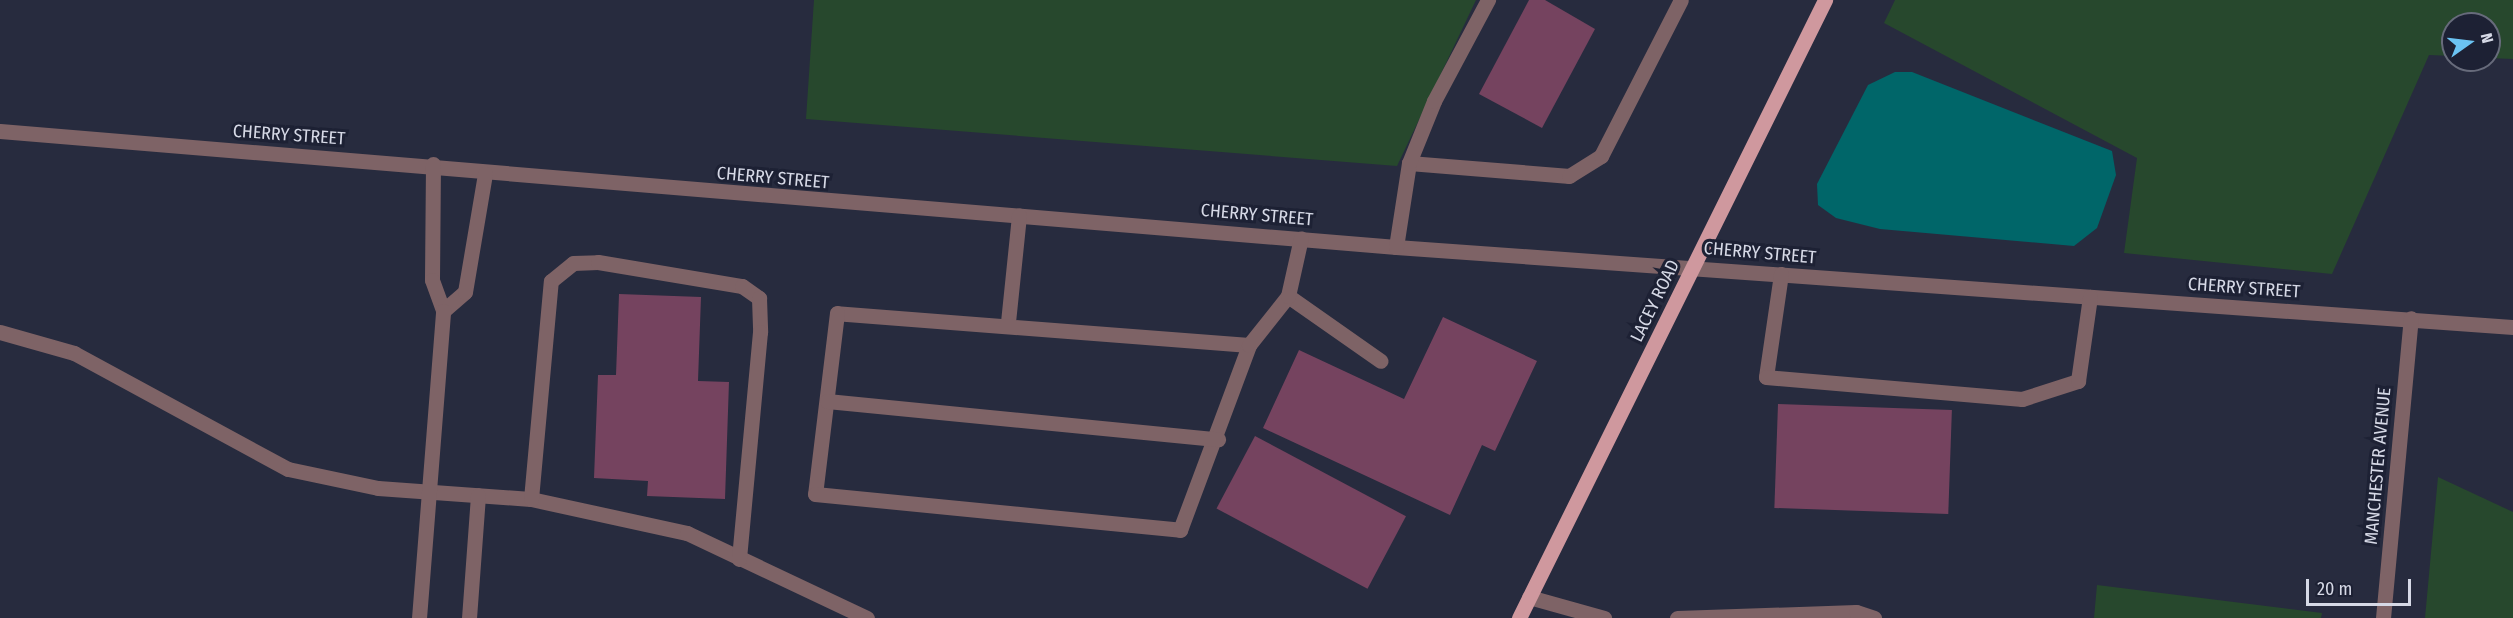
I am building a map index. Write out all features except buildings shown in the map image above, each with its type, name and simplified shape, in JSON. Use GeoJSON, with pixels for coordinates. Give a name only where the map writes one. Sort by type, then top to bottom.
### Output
{"type":"FeatureCollection","features":[{"type":"Feature","properties":{"kind":"main road","name":"LACEY ROAD"},"geometry":{"type":"LineString","coordinates":[[1519,618],[1825,0]]}},
{"type":"Feature","properties":{"kind":"street"},"geometry":{"type":"LineString","coordinates":[[1396,247],[1409,164],[1434,101],[1488,0]]}},
{"type":"Feature","properties":{"kind":"street"},"geometry":{"type":"LineString","coordinates":[[1409,164],[1569,176],[1601,156],[1681,0]]}},
{"type":"Feature","properties":{"kind":"street","name":"CHERRY STREET"},"geometry":{"type":"LineString","coordinates":[[0,131],[433,164],[485,174],[1396,247],[2513,327]]}},
{"type":"Feature","properties":{"kind":"street"},"geometry":{"type":"LineString","coordinates":[[420,618],[432,492],[443,310],[432,280],[433,164]]}},
{"type":"Feature","properties":{"kind":"street"},"geometry":{"type":"LineString","coordinates":[[443,310],[465,292],[485,174]]}},
{"type":"Feature","properties":{"kind":"street"},"geometry":{"type":"LineString","coordinates":[[1008,322],[1019,216]]}},
{"type":"Feature","properties":{"kind":"street"},"geometry":{"type":"LineString","coordinates":[[1249,345],[1008,322],[837,313],[815,494],[1180,530],[1218,439],[1249,345],[1288,296],[1301,238]]}},
{"type":"Feature","properties":{"kind":"street"},"geometry":{"type":"LineString","coordinates":[[531,499],[551,281],[573,263],[598,262],[742,286],[759,298],[760,332],[739,558]]}},
{"type":"Feature","properties":{"kind":"street"},"geometry":{"type":"LineString","coordinates":[[1781,274],[1766,377],[2022,399],[2078,381],[2090,297]]}},
{"type":"Feature","properties":{"kind":"street"},"geometry":{"type":"LineString","coordinates":[[1288,296],[1381,361]]}},
{"type":"Feature","properties":{"kind":"street","name":"MANCHESTER AVENUE"},"geometry":{"type":"LineString","coordinates":[[2383,618],[2411,318]]}},
{"type":"Feature","properties":{"kind":"street"},"geometry":{"type":"LineString","coordinates":[[0,332],[74,353],[288,469],[378,488],[531,499],[687,533],[867,618]]}},
{"type":"Feature","properties":{"kind":"street"},"geometry":{"type":"LineString","coordinates":[[826,401],[1218,439]]}},
{"type":"Feature","properties":{"kind":"street"},"geometry":{"type":"LineString","coordinates":[[470,618],[478,495]]}},
{"type":"Feature","properties":{"kind":"street"},"geometry":{"type":"LineString","coordinates":[[1529,597],[1604,618]]}},
{"type":"Feature","properties":{"kind":"street"},"geometry":{"type":"LineString","coordinates":[[1677,618],[1856,612],[1874,618]]}},
{"type":"Feature","properties":{"kind":"shaded area"},"geometry":{"type":"Polygon","coordinates":[[[814,0],[1476,0],[1397,166],[806,119],[814,0]]]}},
{"type":"Feature","properties":{"kind":"shaded area"},"geometry":{"type":"Polygon","coordinates":[[[1895,0],[2513,0],[2513,59],[2501,58],[2501,12],[2441,12],[2441,56],[2429,55],[2332,274],[2124,253],[2137,158],[1884,23],[1895,0]]]}},
{"type":"Feature","properties":{"kind":"shaded area"},"geometry":{"type":"Polygon","coordinates":[[[1895,72],[1912,72],[2112,151],[2116,175],[2097,228],[2074,246],[1880,229],[1836,218],[1818,205],[1817,184],[1868,85],[1895,72]]]}},
{"type":"Feature","properties":{"kind":"shaded area"},"geometry":{"type":"Polygon","coordinates":[[[2438,477],[2513,512],[2513,618],[2425,618],[2438,477]]]}},
{"type":"Feature","properties":{"kind":"shaded area"},"geometry":{"type":"Polygon","coordinates":[[[2097,585],[2322,613],[2321,618],[2094,618],[2097,585]]]}}]}
